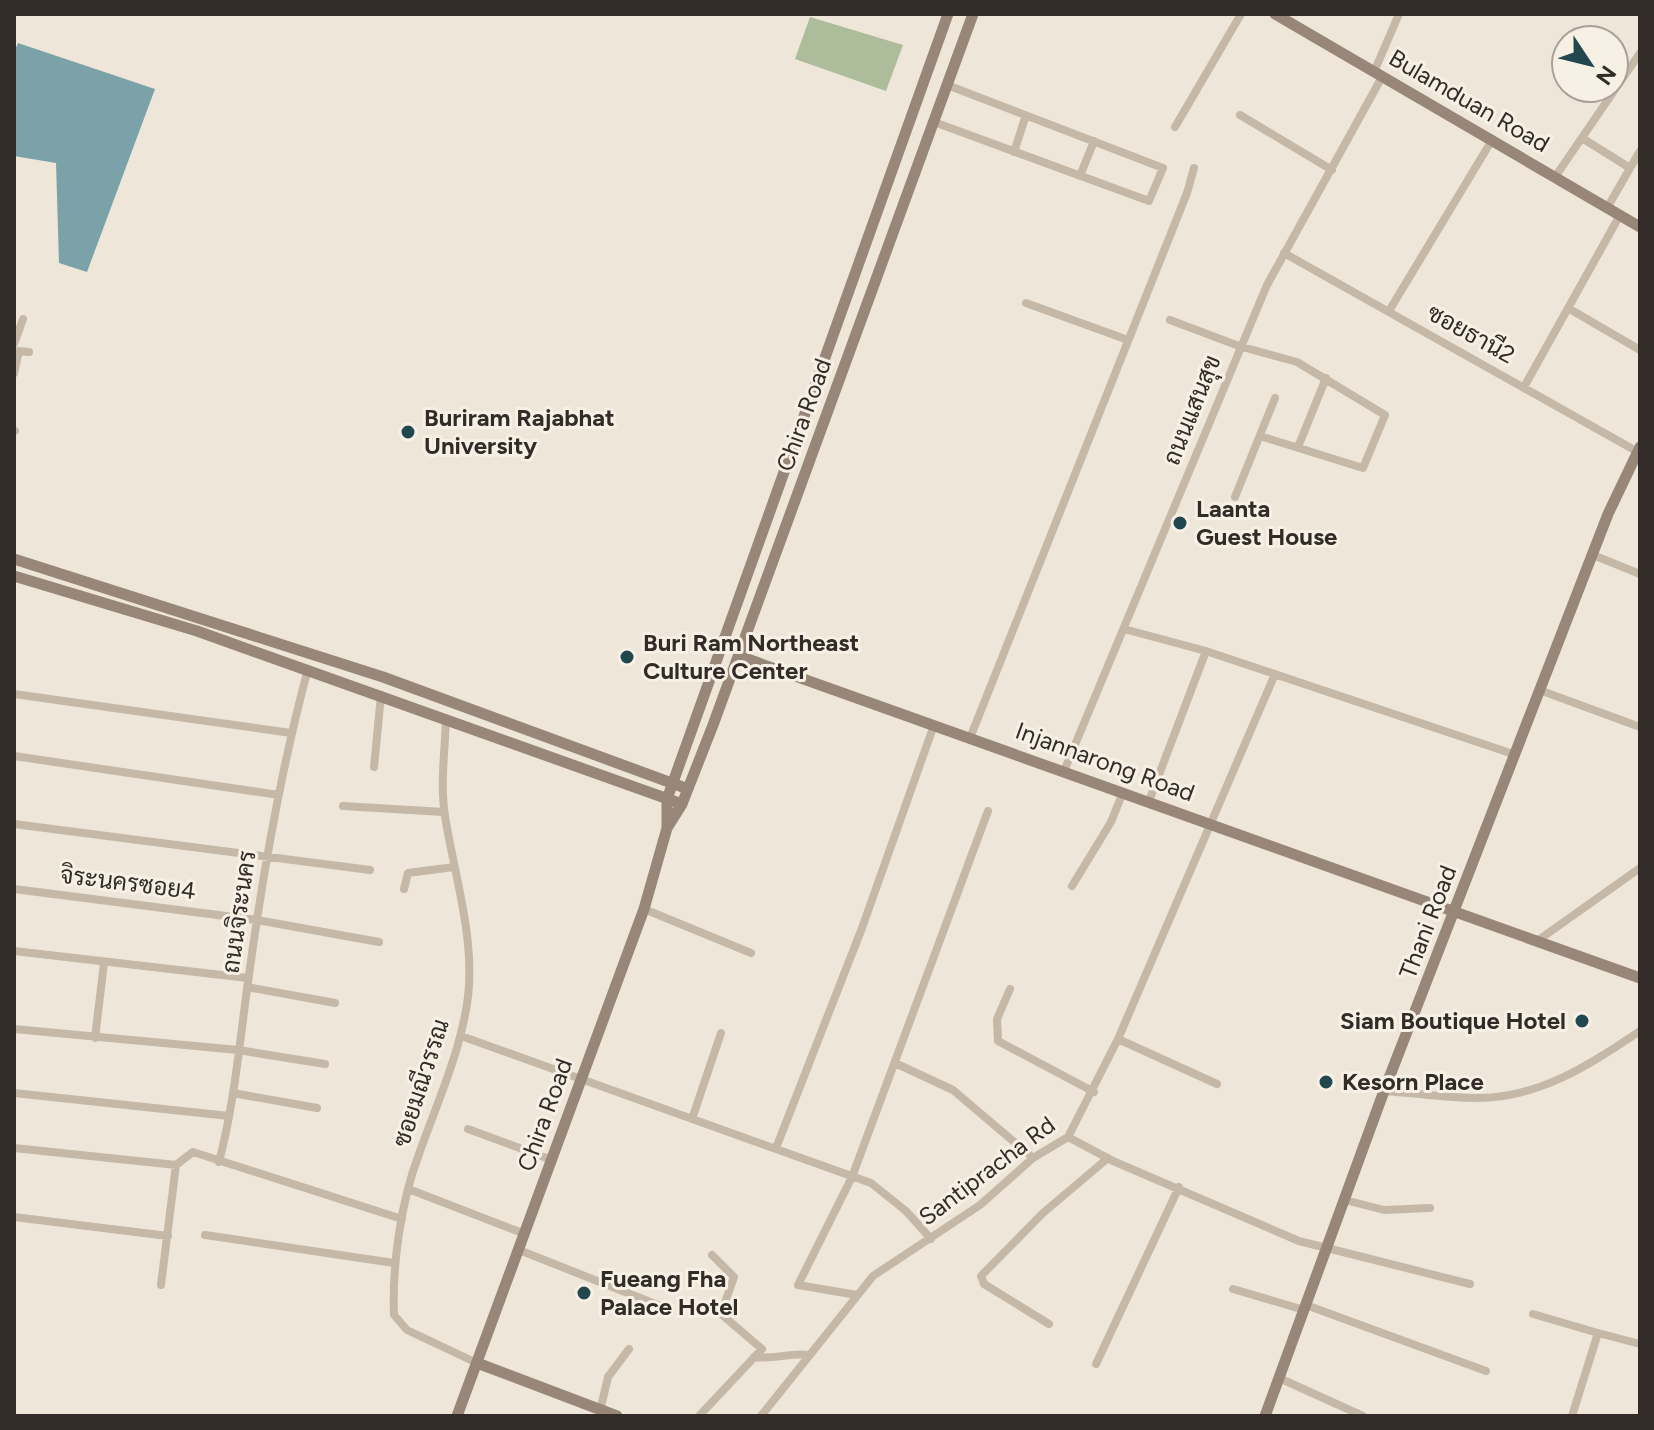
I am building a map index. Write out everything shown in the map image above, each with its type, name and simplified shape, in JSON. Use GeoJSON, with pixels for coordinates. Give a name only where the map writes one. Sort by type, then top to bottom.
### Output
{"type":"FeatureCollection","features":[{"type":"Feature","properties":{"kind":"main road","name":"Chira Road"},"geometry":{"type":"LineString","coordinates":[[457,1416],[644,909],[667,828],[667,799],[672,783],[825,364],[948,14]]}},
{"type":"Feature","properties":{"kind":"main road","name":"Chira Road"},"geometry":{"type":"LineString","coordinates":[[667,828],[682,804],[739,656],[973,14]]}},
{"type":"Feature","properties":{"kind":"main road","name":"Bulamduan Road"},"geometry":{"type":"LineString","coordinates":[[1279,15],[1640,227]]}},
{"type":"Feature","properties":{"kind":"main road"},"geometry":{"type":"LineString","coordinates":[[832,344],[838,354],[845,355],[851,350]]}},
{"type":"Feature","properties":{"kind":"main road"},"geometry":{"type":"LineString","coordinates":[[825,364],[828,359],[837,358],[844,370]]}},
{"type":"Feature","properties":{"kind":"main road","name":"Thani Road"},"geometry":{"type":"LineString","coordinates":[[1265,1416],[1384,1091],[1593,555],[1639,449]]}},
{"type":"Feature","properties":{"kind":"main road"},"geometry":{"type":"LineString","coordinates":[[14,559],[368,672],[688,789]]}},
{"type":"Feature","properties":{"kind":"main road"},"geometry":{"type":"LineString","coordinates":[[14,576],[308,669],[682,804]]}},
{"type":"Feature","properties":{"kind":"main road","name":"Injannarong Road"},"geometry":{"type":"LineString","coordinates":[[739,656],[1640,978]]}},
{"type":"Feature","properties":{"kind":"main road"},"geometry":{"type":"LineString","coordinates":[[477,1363],[617,1416]]}},
{"type":"Feature","properties":{"kind":"street"},"geometry":{"type":"LineString","coordinates":[[1175,127],[1241,14]]}},
{"type":"Feature","properties":{"kind":"street","name":"ถนนแสนสุข"},"geometry":{"type":"LineString","coordinates":[[1064,771],[1239,346],[1284,253],[1332,170],[1378,74],[1399,14]]}},
{"type":"Feature","properties":{"kind":"street"},"geometry":{"type":"LineString","coordinates":[[1555,177],[1640,53]]}},
{"type":"Feature","properties":{"kind":"street"},"geometry":{"type":"LineString","coordinates":[[934,122],[1149,201],[1163,168],[947,85]]}},
{"type":"Feature","properties":{"kind":"street"},"geometry":{"type":"LineString","coordinates":[[1014,152],[1026,115]]}},
{"type":"Feature","properties":{"kind":"street"},"geometry":{"type":"LineString","coordinates":[[1240,115],[1332,170]]}},
{"type":"Feature","properties":{"kind":"street"},"geometry":{"type":"LineString","coordinates":[[1582,138],[1630,168]]}},
{"type":"Feature","properties":{"kind":"street"},"geometry":{"type":"LineString","coordinates":[[1389,311],[1492,140]]}},
{"type":"Feature","properties":{"kind":"street"},"geometry":{"type":"LineString","coordinates":[[1080,176],[1094,141]]}},
{"type":"Feature","properties":{"kind":"street"},"geometry":{"type":"LineString","coordinates":[[1607,208],[1640,151]]}},
{"type":"Feature","properties":{"kind":"street"},"geometry":{"type":"LineString","coordinates":[[970,738],[1187,193],[1194,168]]}},
{"type":"Feature","properties":{"kind":"street"},"geometry":{"type":"LineString","coordinates":[[1524,387],[1620,215]]}},
{"type":"Feature","properties":{"kind":"street","name":"ซอยธานี2"},"geometry":{"type":"LineString","coordinates":[[1284,253],[1639,449]]}},
{"type":"Feature","properties":{"kind":"street"},"geometry":{"type":"LineString","coordinates":[[1026,303],[1128,340]]}},
{"type":"Feature","properties":{"kind":"street"},"geometry":{"type":"LineString","coordinates":[[1568,308],[1640,350]]}},
{"type":"Feature","properties":{"kind":"street"},"geometry":{"type":"LineString","coordinates":[[14,344],[23,319]]}},
{"type":"Feature","properties":{"kind":"street"},"geometry":{"type":"LineString","coordinates":[[1170,320],[1239,346],[1297,362],[1385,415],[1363,468],[1260,436]]}},
{"type":"Feature","properties":{"kind":"street"},"geometry":{"type":"LineString","coordinates":[[14,373],[19,351],[29,352]]}},
{"type":"Feature","properties":{"kind":"street"},"geometry":{"type":"LineString","coordinates":[[1298,447],[1326,378]]}},
{"type":"Feature","properties":{"kind":"street"},"geometry":{"type":"LineString","coordinates":[[1235,497],[1275,398]]}},
{"type":"Feature","properties":{"kind":"street"},"geometry":{"type":"LineString","coordinates":[[1593,555],[1640,574]]}},
{"type":"Feature","properties":{"kind":"street"},"geometry":{"type":"LineString","coordinates":[[1124,629],[1206,651],[1516,755]]}},
{"type":"Feature","properties":{"kind":"street"},"geometry":{"type":"LineString","coordinates":[[1149,801],[1206,651]]}},
{"type":"Feature","properties":{"kind":"street","name":"ถนนจิระนคร"},"geometry":{"type":"LineString","coordinates":[[219,1162],[233,1093],[266,857],[291,733],[308,669]]}},
{"type":"Feature","properties":{"kind":"street","name":"Santipracha Rd"},"geometry":{"type":"LineString","coordinates":[[761,1416],[873,1276],[980,1205],[1033,1158],[1068,1137],[1094,1092],[1118,1039],[1275,674]]}},
{"type":"Feature","properties":{"kind":"street"},"geometry":{"type":"LineString","coordinates":[[1542,691],[1640,727]]}},
{"type":"Feature","properties":{"kind":"street"},"geometry":{"type":"LineString","coordinates":[[14,694],[291,733]]}},
{"type":"Feature","properties":{"kind":"street"},"geometry":{"type":"LineString","coordinates":[[374,767],[381,695]]}},
{"type":"Feature","properties":{"kind":"street","name":"ซอยมณีวรรณ"},"geometry":{"type":"LineString","coordinates":[[446,717],[444,812],[467,938],[468,994],[461,1036],[417,1157],[402,1219],[394,1263],[396,1322],[477,1363]]}},
{"type":"Feature","properties":{"kind":"street"},"geometry":{"type":"LineString","coordinates":[[776,1148],[862,928],[934,725]]}},
{"type":"Feature","properties":{"kind":"street"},"geometry":{"type":"LineString","coordinates":[[14,756],[279,795]]}},
{"type":"Feature","properties":{"kind":"street"},"geometry":{"type":"LineString","coordinates":[[1072,886],[1111,822],[1123,792]]}},
{"type":"Feature","properties":{"kind":"street"},"geometry":{"type":"LineString","coordinates":[[343,806],[444,812]]}},
{"type":"Feature","properties":{"kind":"street"},"geometry":{"type":"LineString","coordinates":[[857,1295],[798,1285],[852,1177],[988,811]]}},
{"type":"Feature","properties":{"kind":"street"},"geometry":{"type":"LineString","coordinates":[[14,824],[370,870]]}},
{"type":"Feature","properties":{"kind":"street"},"geometry":{"type":"LineString","coordinates":[[404,889],[408,873],[454,867]]}},
{"type":"Feature","properties":{"kind":"street"},"geometry":{"type":"LineString","coordinates":[[1537,941],[1640,868]]}},
{"type":"Feature","properties":{"kind":"street","name":"จิระนครซอย4"},"geometry":{"type":"LineString","coordinates":[[14,889],[257,920],[379,942]]}},
{"type":"Feature","properties":{"kind":"street"},"geometry":{"type":"LineString","coordinates":[[644,909],[751,953]]}},
{"type":"Feature","properties":{"kind":"street"},"geometry":{"type":"LineString","coordinates":[[14,951],[248,983],[335,1003]]}},
{"type":"Feature","properties":{"kind":"street"},"geometry":{"type":"LineString","coordinates":[[95,1038],[104,963]]}},
{"type":"Feature","properties":{"kind":"street"},"geometry":{"type":"LineString","coordinates":[[1010,989],[997,1019],[998,1041],[1094,1092]]}},
{"type":"Feature","properties":{"kind":"street"},"geometry":{"type":"LineString","coordinates":[[14,1029],[238,1050],[325,1064]]}},
{"type":"Feature","properties":{"kind":"street"},"geometry":{"type":"LineString","coordinates":[[1384,1091],[1477,1098],[1516,1093],[1583,1070],[1640,1031]]}},
{"type":"Feature","properties":{"kind":"street"},"geometry":{"type":"LineString","coordinates":[[692,1119],[721,1033]]}},
{"type":"Feature","properties":{"kind":"street"},"geometry":{"type":"LineString","coordinates":[[461,1036],[871,1183],[906,1211],[931,1239]]}},
{"type":"Feature","properties":{"kind":"street"},"geometry":{"type":"LineString","coordinates":[[1118,1039],[1217,1084]]}},
{"type":"Feature","properties":{"kind":"street"},"geometry":{"type":"LineString","coordinates":[[895,1063],[953,1090],[1033,1158]]}},
{"type":"Feature","properties":{"kind":"street"},"geometry":{"type":"LineString","coordinates":[[14,1093],[229,1116]]}},
{"type":"Feature","properties":{"kind":"street"},"geometry":{"type":"LineString","coordinates":[[233,1093],[317,1108]]}},
{"type":"Feature","properties":{"kind":"street"},"geometry":{"type":"LineString","coordinates":[[468,1129],[552,1160]]}},
{"type":"Feature","properties":{"kind":"street"},"geometry":{"type":"LineString","coordinates":[[1068,1137],[1108,1158],[1324,1249],[1470,1284]]}},
{"type":"Feature","properties":{"kind":"street"},"geometry":{"type":"LineString","coordinates":[[14,1148],[176,1165],[193,1152],[402,1219]]}},
{"type":"Feature","properties":{"kind":"street"},"geometry":{"type":"LineString","coordinates":[[1049,1324],[984,1284],[981,1276],[1043,1213],[1108,1158]]}},
{"type":"Feature","properties":{"kind":"street"},"geometry":{"type":"LineString","coordinates":[[161,1285],[176,1165]]}},
{"type":"Feature","properties":{"kind":"street"},"geometry":{"type":"LineString","coordinates":[[1096,1364],[1179,1187]]}},
{"type":"Feature","properties":{"kind":"street"},"geometry":{"type":"LineString","coordinates":[[411,1190],[525,1234]]}},
{"type":"Feature","properties":{"kind":"street"},"geometry":{"type":"LineString","coordinates":[[1345,1200],[1384,1210],[1430,1208]]}},
{"type":"Feature","properties":{"kind":"street"},"geometry":{"type":"LineString","coordinates":[[14,1217],[168,1236]]}},
{"type":"Feature","properties":{"kind":"street"},"geometry":{"type":"LineString","coordinates":[[205,1235],[394,1263]]}},
{"type":"Feature","properties":{"kind":"street"},"geometry":{"type":"LineString","coordinates":[[519,1250],[658,1305]]}},
{"type":"Feature","properties":{"kind":"street"},"geometry":{"type":"LineString","coordinates":[[699,1416],[762,1349],[721,1314],[734,1277],[712,1255]]}},
{"type":"Feature","properties":{"kind":"street"},"geometry":{"type":"LineString","coordinates":[[1233,1289],[1305,1307],[1486,1371]]}},
{"type":"Feature","properties":{"kind":"street"},"geometry":{"type":"LineString","coordinates":[[1533,1314],[1640,1344]]}},
{"type":"Feature","properties":{"kind":"street"},"geometry":{"type":"LineString","coordinates":[[1572,1416],[1598,1333]]}},
{"type":"Feature","properties":{"kind":"street"},"geometry":{"type":"LineString","coordinates":[[600,1411],[608,1377],[629,1349]]}},
{"type":"Feature","properties":{"kind":"street"},"geometry":{"type":"LineString","coordinates":[[754,1357],[775,1360],[797,1353],[809,1355]]}},
{"type":"Feature","properties":{"kind":"street"},"geometry":{"type":"LineString","coordinates":[[1279,1378],[1363,1416]]}},
{"type":"Feature","properties":{"kind":"green space"},"geometry":{"type":"Polygon","coordinates":[[[810,17],[903,45],[886,91],[795,59],[810,17]]]}},
{"type":"Feature","properties":{"kind":"water"},"geometry":{"type":"Polygon","coordinates":[[[18,43],[155,89],[87,272],[59,263],[56,163],[14,156],[14,52],[18,43]]]}},
{"type":"Feature","properties":{"kind":"place","name":"Buriram Rajabhat University"},"geometry":{"type":"Point","coordinates":[408,432]}},
{"type":"Feature","properties":{"kind":"place","name":"Laanta Guest House"},"geometry":{"type":"Point","coordinates":[1180,523]}},
{"type":"Feature","properties":{"kind":"place","name":"Buri Ram Northeast Culture Center"},"geometry":{"type":"Point","coordinates":[627,657]}},
{"type":"Feature","properties":{"kind":"place","name":"Siam Boutique Hotel"},"geometry":{"type":"Point","coordinates":[1582,1021]}},
{"type":"Feature","properties":{"kind":"place","name":"Kesorn Place"},"geometry":{"type":"Point","coordinates":[1326,1082]}},
{"type":"Feature","properties":{"kind":"place","name":"Fueang Fha Palace Hotel"},"geometry":{"type":"Point","coordinates":[584,1293]}}]}
